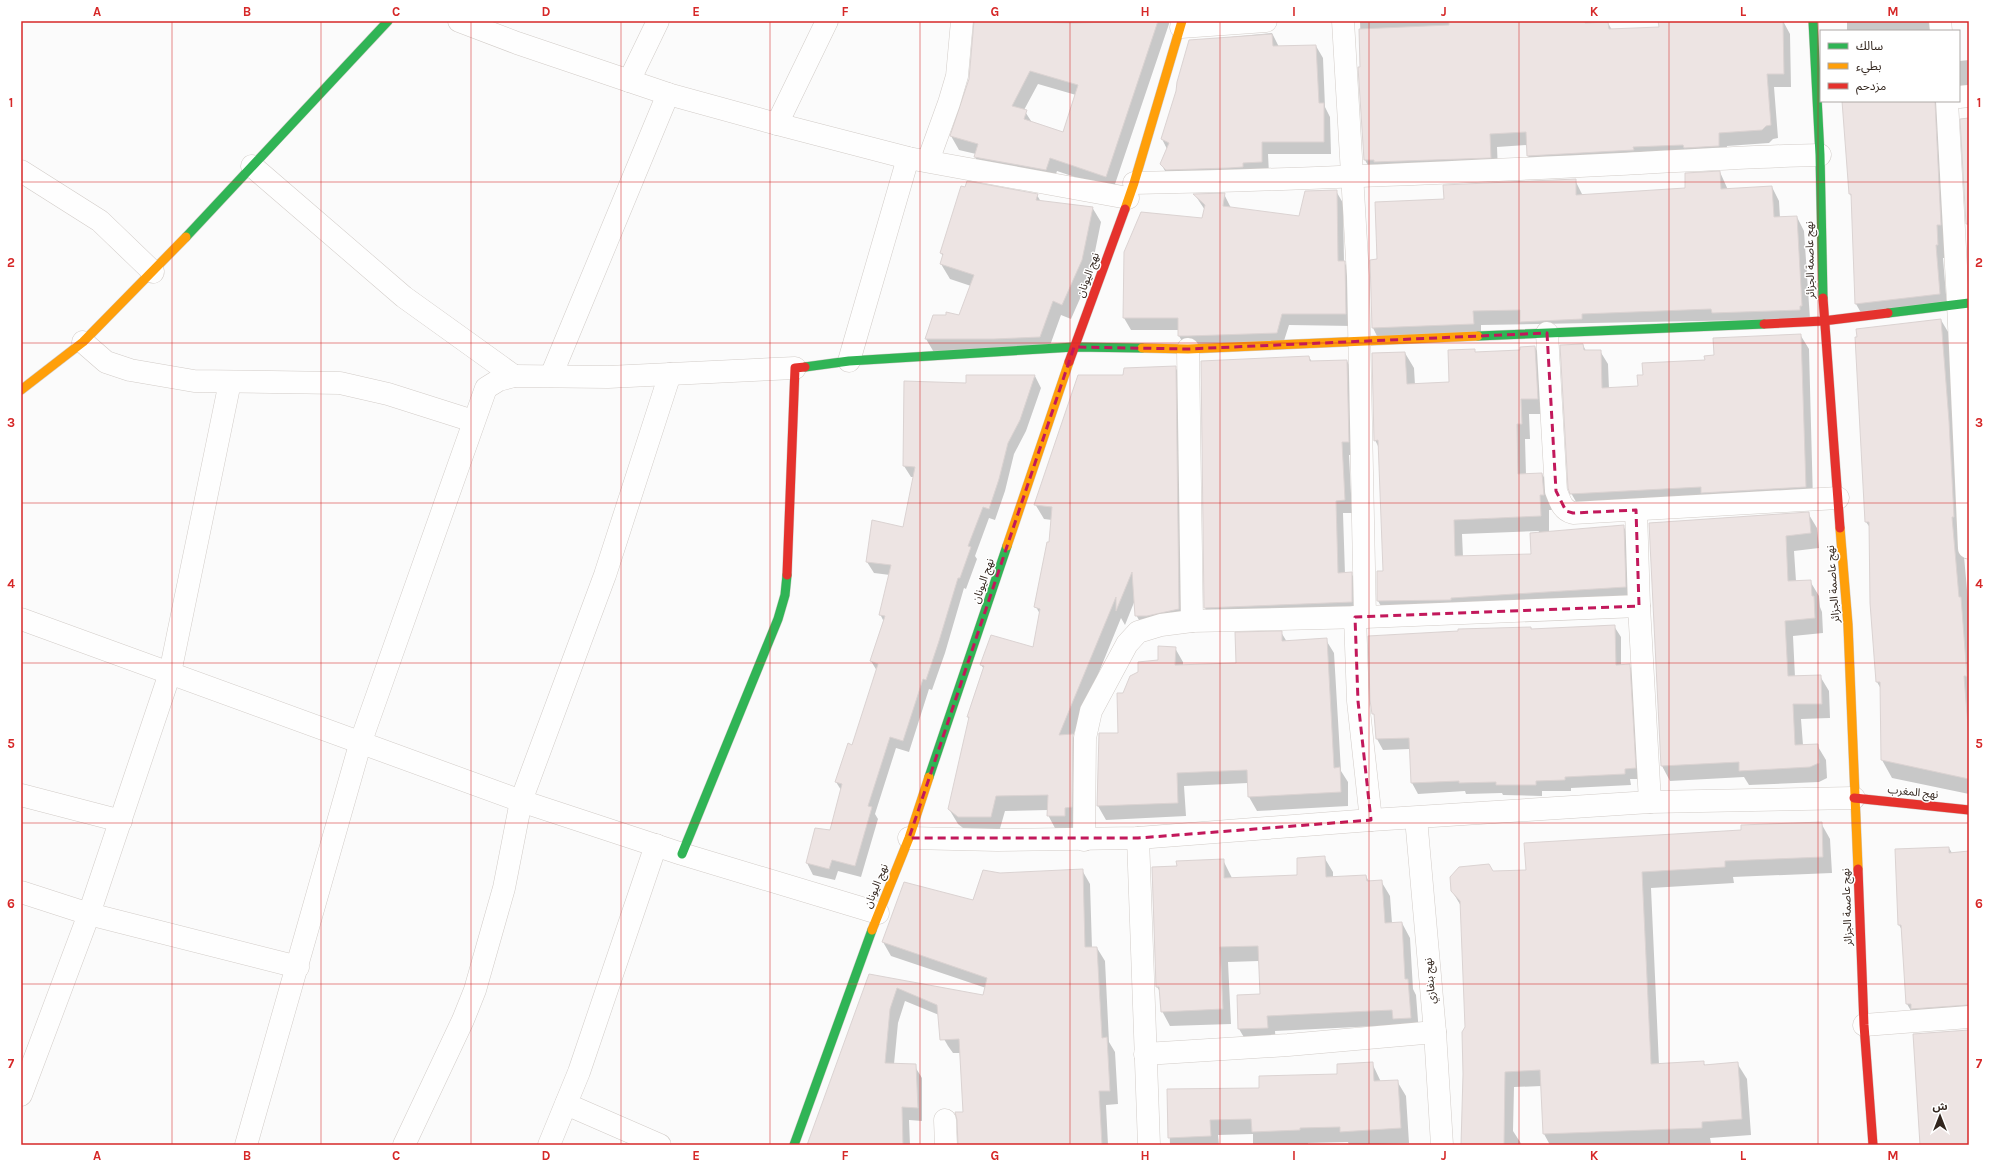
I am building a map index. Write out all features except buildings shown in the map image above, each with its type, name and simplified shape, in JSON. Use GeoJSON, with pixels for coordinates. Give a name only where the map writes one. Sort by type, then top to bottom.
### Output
{"type":"FeatureCollection","features":[{"type":"Feature","properties":{"kind":"street"},"geometry":{"type":"LineString","coordinates":[[21,390],[82,342],[153,272],[388,21]]}},
{"type":"Feature","properties":{"kind":"street"},"geometry":{"type":"LineString","coordinates":[[459,21],[517,44],[668,94],[777,124],[918,159],[1131,190],[1352,176],[1746,156],[1820,155]]}},
{"type":"Feature","properties":{"kind":"street"},"geometry":{"type":"LineString","coordinates":[[628,81],[658,21]]}},
{"type":"Feature","properties":{"kind":"street"},"geometry":{"type":"LineString","coordinates":[[777,124],[827,21]]}},
{"type":"Feature","properties":{"kind":"street"},"geometry":{"type":"LineString","coordinates":[[849,361],[918,159],[949,103],[957,76],[962,21]]}},
{"type":"Feature","properties":{"kind":"street"},"geometry":{"type":"LineString","coordinates":[[1182,24],[1266,21]]}},
{"type":"Feature","properties":{"kind":"street"},"geometry":{"type":"LineString","coordinates":[[1343,21],[1358,276],[1360,617],[1358,701],[1371,820]]}},
{"type":"Feature","properties":{"kind":"street","name":"نهج عاصمة الجزائر"},"geometry":{"type":"LineString","coordinates":[[1813,21],[1820,155],[1823,321],[1848,625],[1864,1025],[1873,1145]]}},
{"type":"Feature","properties":{"kind":"street","name":"نهج اليونان"},"geometry":{"type":"LineString","coordinates":[[794,1145],[878,913],[910,838],[1074,347],[1131,190],[1182,24]]}},
{"type":"Feature","properties":{"kind":"street"},"geometry":{"type":"LineString","coordinates":[[551,376],[668,94]]}},
{"type":"Feature","properties":{"kind":"street"},"geometry":{"type":"LineString","coordinates":[[1947,102],[1964,303],[1969,548]]}},
{"type":"Feature","properties":{"kind":"street"},"geometry":{"type":"LineString","coordinates":[[252,166],[404,297],[514,376]]}},
{"type":"Feature","properties":{"kind":"street"},"geometry":{"type":"LineString","coordinates":[[21,171],[100,221],[153,272]]}},
{"type":"Feature","properties":{"kind":"street"},"geometry":{"type":"LineString","coordinates":[[246,1145],[298,967],[361,741],[473,421],[486,388],[499,380],[514,376],[608,377],[795,368],[849,361],[1074,347],[1188,349],[1823,321],[1964,303]]}},
{"type":"Feature","properties":{"kind":"street"},"geometry":{"type":"LineString","coordinates":[[1547,333],[1556,492],[1566,512],[1636,510],[1838,498]]}},
{"type":"Feature","properties":{"kind":"street"},"geometry":{"type":"LineString","coordinates":[[82,342],[106,362],[130,370],[194,381],[340,383],[388,394],[473,421]]}},
{"type":"Feature","properties":{"kind":"street"},"geometry":{"type":"LineString","coordinates":[[1188,349],[1192,621]]}},
{"type":"Feature","properties":{"kind":"street"},"geometry":{"type":"LineString","coordinates":[[682,854],[778,619],[785,595],[795,368]]}},
{"type":"Feature","properties":{"kind":"street"},"geometry":{"type":"LineString","coordinates":[[404,1145],[475,990],[504,888],[521,801],[605,575],[670,374]]}},
{"type":"Feature","properties":{"kind":"street"},"geometry":{"type":"LineString","coordinates":[[21,1095],[89,914],[170,673],[230,382]]}},
{"type":"Feature","properties":{"kind":"street"},"geometry":{"type":"LineString","coordinates":[[1636,510],[1639,606],[1650,802]]}},
{"type":"Feature","properties":{"kind":"street"},"geometry":{"type":"LineString","coordinates":[[1084,840],[1085,738],[1091,711],[1127,644],[1138,632],[1162,625],[1192,621],[1360,617],[1639,606]]}},
{"type":"Feature","properties":{"kind":"street"},"geometry":{"type":"LineString","coordinates":[[21,619],[361,741],[521,801],[682,854],[878,913]]}},
{"type":"Feature","properties":{"kind":"street"},"geometry":{"type":"LineString","coordinates":[[21,795],[120,821]]}},
{"type":"Feature","properties":{"kind":"street"},"geometry":{"type":"LineString","coordinates":[[910,838],[1084,840],[1138,838],[1371,820],[1650,802],[1854,798]]}},
{"type":"Feature","properties":{"kind":"street","name":"نهج المغرب"},"geometry":{"type":"LineString","coordinates":[[1854,798],[1969,810]]}},
{"type":"Feature","properties":{"kind":"street","name":"نهج بنغازي"},"geometry":{"type":"LineString","coordinates":[[1416,818],[1435,1032],[1442,1145]]}},
{"type":"Feature","properties":{"kind":"street"},"geometry":{"type":"LineString","coordinates":[[1138,838],[1149,1145]]}},
{"type":"Feature","properties":{"kind":"street"},"geometry":{"type":"LineString","coordinates":[[549,1145],[580,1072],[656,845]]}},
{"type":"Feature","properties":{"kind":"street"},"geometry":{"type":"LineString","coordinates":[[21,892],[89,914],[298,967]]}},
{"type":"Feature","properties":{"kind":"street"},"geometry":{"type":"LineString","coordinates":[[1864,1025],[1969,1017]]}},
{"type":"Feature","properties":{"kind":"street"},"geometry":{"type":"LineString","coordinates":[[1145,1054],[1288,1045],[1435,1032]]}},
{"type":"Feature","properties":{"kind":"street"},"geometry":{"type":"LineString","coordinates":[[566,1104],[660,1145]]}},
{"type":"Feature","properties":{"kind":"street"},"geometry":{"type":"LineString","coordinates":[[945,1120],[946,1145]]}},
{"type":"Feature","properties":{"kind":"highlighted area"},"geometry":{"type":"Polygon","coordinates":[[[1547,333],[1556,491],[1566,511],[1573,513],[1636,510],[1639,606],[1355,617],[1358,701],[1371,820],[1138,838],[909,838],[1074,347],[1188,349],[1547,333]]]}},
{"type":"Feature","properties":{"kind":"traffic: fast"},"geometry":{"type":"LineString","coordinates":[[186,237],[388,21]]}},
{"type":"Feature","properties":{"kind":"traffic: fast"},"geometry":{"type":"LineString","coordinates":[[1813,21],[1820,155],[1823,298]]}},
{"type":"Feature","properties":{"kind":"traffic: fast"},"geometry":{"type":"LineString","coordinates":[[1888,313],[1969,303]]}},
{"type":"Feature","properties":{"kind":"traffic: fast"},"geometry":{"type":"LineString","coordinates":[[1478,336],[1764,324]]}},
{"type":"Feature","properties":{"kind":"traffic: fast"},"geometry":{"type":"LineString","coordinates":[[805,367],[849,361],[1074,347],[1142,348]]}},
{"type":"Feature","properties":{"kind":"traffic: fast"},"geometry":{"type":"LineString","coordinates":[[929,777],[1007,546]]}},
{"type":"Feature","properties":{"kind":"traffic: fast"},"geometry":{"type":"LineString","coordinates":[[682,854],[778,619],[785,595],[787,575]]}},
{"type":"Feature","properties":{"kind":"traffic: fast"},"geometry":{"type":"LineString","coordinates":[[794,1145],[872,930]]}},
{"type":"Feature","properties":{"kind":"traffic: slow"},"geometry":{"type":"LineString","coordinates":[[1125,209],[1182,21]]}},
{"type":"Feature","properties":{"kind":"traffic: slow"},"geometry":{"type":"LineString","coordinates":[[21,390],[83,342],[186,237]]}},
{"type":"Feature","properties":{"kind":"traffic: slow"},"geometry":{"type":"LineString","coordinates":[[1142,348],[1188,349],[1478,336]]}},
{"type":"Feature","properties":{"kind":"traffic: slow"},"geometry":{"type":"LineString","coordinates":[[1007,546],[1069,362]]}},
{"type":"Feature","properties":{"kind":"traffic: slow"},"geometry":{"type":"LineString","coordinates":[[1840,528],[1848,625],[1858,869]]}},
{"type":"Feature","properties":{"kind":"traffic: slow"},"geometry":{"type":"LineString","coordinates":[[872,930],[909,838],[929,777]]}},
{"type":"Feature","properties":{"kind":"traffic: jam"},"geometry":{"type":"LineString","coordinates":[[1069,362],[1125,209]]}},
{"type":"Feature","properties":{"kind":"traffic: jam"},"geometry":{"type":"LineString","coordinates":[[1823,298],[1840,528]]}},
{"type":"Feature","properties":{"kind":"traffic: jam"},"geometry":{"type":"LineString","coordinates":[[1764,324],[1823,321],[1888,313]]}},
{"type":"Feature","properties":{"kind":"traffic: jam"},"geometry":{"type":"LineString","coordinates":[[787,575],[795,368],[805,367]]}},
{"type":"Feature","properties":{"kind":"traffic: jam"},"geometry":{"type":"LineString","coordinates":[[1854,798],[1969,810]]}},
{"type":"Feature","properties":{"kind":"traffic: jam"},"geometry":{"type":"LineString","coordinates":[[1858,869],[1864,1025],[1873,1145]]}}]}
